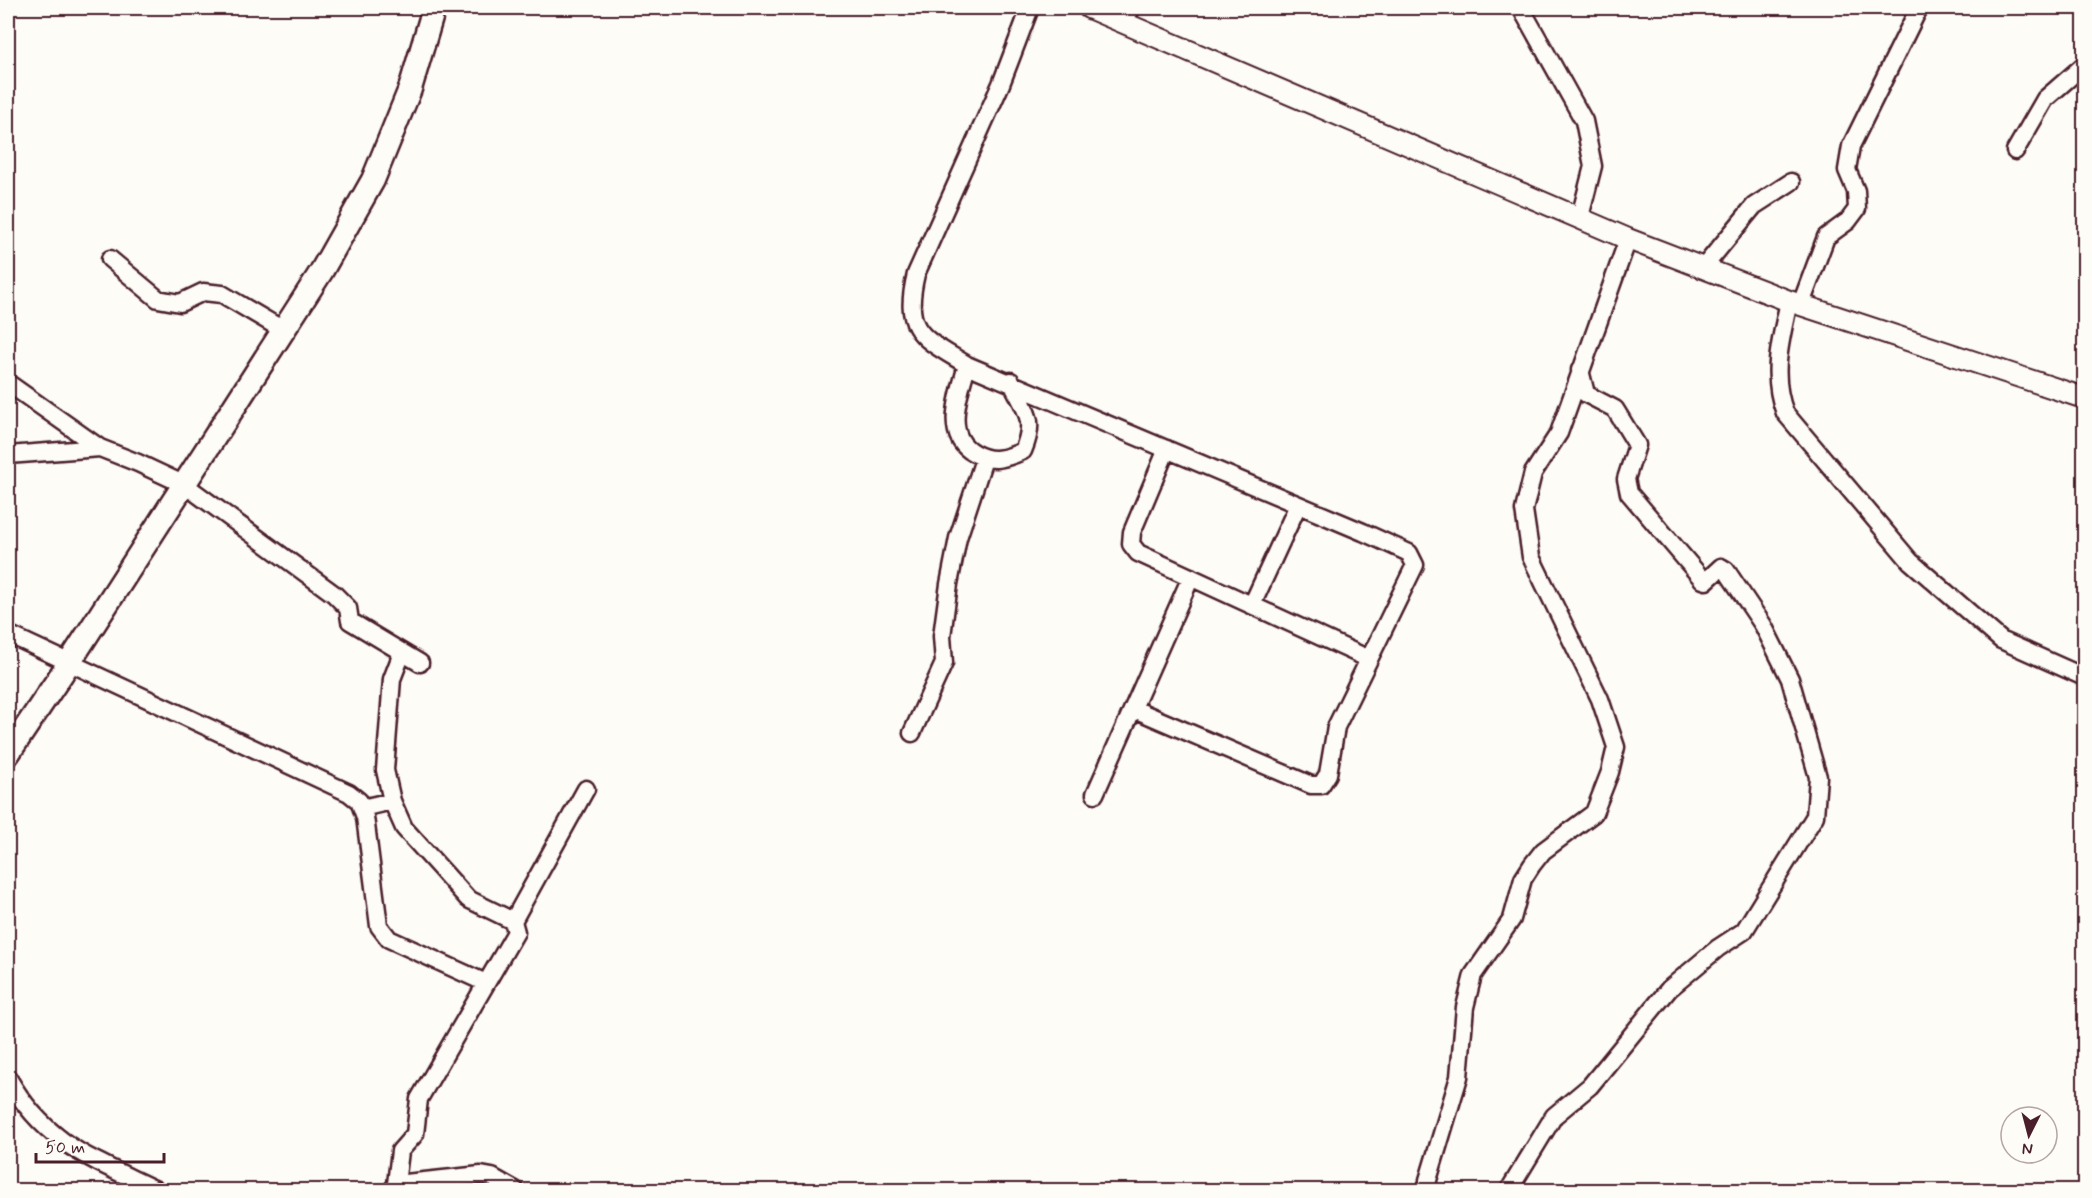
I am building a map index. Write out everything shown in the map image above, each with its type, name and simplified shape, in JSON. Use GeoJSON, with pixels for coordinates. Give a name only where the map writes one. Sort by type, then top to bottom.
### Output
{"type":"FeatureCollection","features":[{"type":"Feature","properties":{"kind":"main road"},"geometry":{"type":"LineString","coordinates":[[8,754],[185,485],[321,272],[373,180],[410,89],[434,8]]}},
{"type":"Feature","properties":{"kind":"street"},"geometry":{"type":"LineString","coordinates":[[1030,8],[1001,84],[916,274],[911,296],[910,316],[921,334],[967,364],[1409,553],[1415,565],[1336,727],[1328,774],[1321,785],[1311,785],[1134,709]]}},
{"type":"Feature","properties":{"kind":"street"},"geometry":{"type":"LineString","coordinates":[[1089,8],[1127,14],[1628,239],[1795,302],[2085,398]]}},
{"type":"Feature","properties":{"kind":"street"},"geometry":{"type":"LineString","coordinates":[[1521,8],[1584,121],[1593,166],[1580,217]]}},
{"type":"Feature","properties":{"kind":"street"},"geometry":{"type":"LineString","coordinates":[[1919,8],[1851,146],[1847,170],[1856,191],[1857,209],[1848,221],[1826,237],[1795,302],[1776,370],[1777,393],[1785,413],[1910,561],[2001,640],[2085,677]]}},
{"type":"Feature","properties":{"kind":"street"},"geometry":{"type":"LineString","coordinates":[[2015,151],[2045,99],[2085,65]]}},
{"type":"Feature","properties":{"kind":"street"},"geometry":{"type":"LineString","coordinates":[[1703,268],[1754,206],[1791,182]]}},
{"type":"Feature","properties":{"kind":"street"},"geometry":{"type":"LineString","coordinates":[[1428,1191],[1428,1180],[1460,1077],[1465,1007],[1473,975],[1512,919],[1523,879],[1538,858],[1594,813],[1610,772],[1616,747],[1600,699],[1531,557],[1524,510],[1533,473],[1558,433],[1628,239]]}},
{"type":"Feature","properties":{"kind":"street"},"geometry":{"type":"LineString","coordinates":[[110,259],[158,299],[180,303],[202,292],[222,294],[284,330]]}},
{"type":"Feature","properties":{"kind":"street"},"geometry":{"type":"LineString","coordinates":[[967,364],[955,419],[958,437],[966,449],[984,459],[1004,459],[1023,451],[1031,431],[1031,422],[1011,381]]}},
{"type":"Feature","properties":{"kind":"street"},"geometry":{"type":"LineString","coordinates":[[1509,1191],[1554,1116],[1590,1086],[1669,989],[1718,948],[1744,931],[1810,828],[1818,803],[1818,777],[1812,750],[1790,679],[1763,625],[1726,570],[1721,567],[1703,580],[1629,493],[1626,479],[1637,445],[1615,409],[1586,394],[1580,370]]}},
{"type":"Feature","properties":{"kind":"street"},"geometry":{"type":"LineString","coordinates":[[8,383],[100,448],[185,485],[334,594],[348,608],[350,621],[420,663]]}},
{"type":"Feature","properties":{"kind":"street"},"geometry":{"type":"LineString","coordinates":[[8,455],[100,448]]}},
{"type":"Feature","properties":{"kind":"street"},"geometry":{"type":"LineString","coordinates":[[1167,449],[1132,532],[1131,544],[1138,553],[1369,659]]}},
{"type":"Feature","properties":{"kind":"street"},"geometry":{"type":"LineString","coordinates":[[912,733],[944,663],[942,636],[958,538],[984,459]]}},
{"type":"Feature","properties":{"kind":"street"},"geometry":{"type":"LineString","coordinates":[[1252,605],[1298,505]]}},
{"type":"Feature","properties":{"kind":"street"},"geometry":{"type":"LineString","coordinates":[[1095,794],[1191,577]]}},
{"type":"Feature","properties":{"kind":"street"},"geometry":{"type":"LineString","coordinates":[[8,634],[350,793],[359,801],[362,808],[380,926],[384,934],[389,939],[486,983]]}},
{"type":"Feature","properties":{"kind":"street"},"geometry":{"type":"LineString","coordinates":[[402,653],[392,679],[385,770],[392,801],[404,828],[468,899],[513,921]]}},
{"type":"Feature","properties":{"kind":"street"},"geometry":{"type":"LineString","coordinates":[[515,1191],[492,1177],[481,1175],[394,1187],[400,1151],[415,1134],[419,1099],[516,932],[513,921],[586,789]]}},
{"type":"Feature","properties":{"kind":"street"},"geometry":{"type":"LineString","coordinates":[[362,808],[392,801]]}},
{"type":"Feature","properties":{"kind":"street"},"geometry":{"type":"LineString","coordinates":[[8,1078],[38,1122],[72,1149],[156,1191]]}}]}
